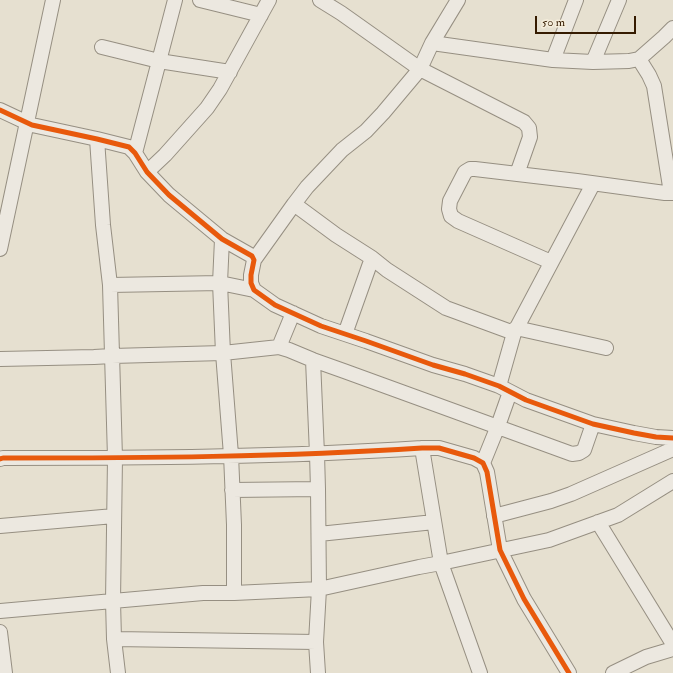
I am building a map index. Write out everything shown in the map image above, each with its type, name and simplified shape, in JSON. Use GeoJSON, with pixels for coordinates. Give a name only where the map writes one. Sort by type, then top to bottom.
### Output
{"type":"FeatureCollection","features":[{"type":"Feature","properties":{"kind":"street"},"geometry":{"type":"LineString","coordinates":[[0,249],[53,0]]}},
{"type":"Feature","properties":{"kind":"street"},"geometry":{"type":"LineString","coordinates":[[135,153],[175,0]]}},
{"type":"Feature","properties":{"kind":"street"},"geometry":{"type":"LineString","coordinates":[[200,0],[261,15]]}},
{"type":"Feature","properties":{"kind":"street"},"geometry":{"type":"LineString","coordinates":[[147,172],[207,108],[230,72],[269,0]]}},
{"type":"Feature","properties":{"kind":"street"},"geometry":{"type":"LineString","coordinates":[[320,0],[341,13],[420,69],[524,122],[529,128],[530,137],[517,174]]}},
{"type":"Feature","properties":{"kind":"street"},"geometry":{"type":"LineString","coordinates":[[254,290],[251,283],[251,275],[254,260],[307,188],[342,150],[366,131],[420,69],[432,43],[458,0]]}},
{"type":"Feature","properties":{"kind":"street"},"geometry":{"type":"LineString","coordinates":[[553,60],[576,0]]}},
{"type":"Feature","properties":{"kind":"street"},"geometry":{"type":"LineString","coordinates":[[593,62],[618,0]]}},
{"type":"Feature","properties":{"kind":"street"},"geometry":{"type":"LineString","coordinates":[[432,43],[553,60],[593,62],[629,61],[639,59],[673,28]]}},
{"type":"Feature","properties":{"kind":"street"},"geometry":{"type":"LineString","coordinates":[[102,47],[159,61],[230,72]]}},
{"type":"Feature","properties":{"kind":"street"},"geometry":{"type":"LineString","coordinates":[[551,262],[458,221],[451,216],[449,209],[450,201],[465,172],[470,169],[672,193],[654,86],[639,59]]}},
{"type":"Feature","properties":{"kind":"street"},"geometry":{"type":"LineString","coordinates":[[0,110],[32,125],[97,139],[129,148],[135,153],[147,172],[169,195],[222,239],[252,256],[254,260]]}},
{"type":"Feature","properties":{"kind":"street"},"geometry":{"type":"LineString","coordinates":[[97,139],[103,225],[110,285],[115,458],[113,601],[114,639],[118,673]]}},
{"type":"Feature","properties":{"kind":"street"},"geometry":{"type":"LineString","coordinates":[[483,463],[498,426],[515,330],[594,184]]}},
{"type":"Feature","properties":{"kind":"street"},"geometry":{"type":"LineString","coordinates":[[294,204],[387,270],[446,308],[515,330],[606,348]]}},
{"type":"Feature","properties":{"kind":"street"},"geometry":{"type":"LineString","coordinates":[[222,239],[220,283],[223,352],[231,455],[234,524],[234,593]]}},
{"type":"Feature","properties":{"kind":"street"},"geometry":{"type":"LineString","coordinates":[[345,334],[372,258]]}},
{"type":"Feature","properties":{"kind":"street"},"geometry":{"type":"LineString","coordinates":[[110,285],[220,283],[254,290],[275,305],[322,326],[433,365],[465,374],[504,389],[526,400],[593,424],[634,433],[673,438]]}},
{"type":"Feature","properties":{"kind":"street"},"geometry":{"type":"LineString","coordinates":[[279,347],[293,313]]}},
{"type":"Feature","properties":{"kind":"street"},"geometry":{"type":"LineString","coordinates":[[0,359],[94,358],[223,352],[279,347],[572,454],[579,453],[584,450],[593,424]]}},
{"type":"Feature","properties":{"kind":"street"},"geometry":{"type":"LineString","coordinates":[[313,360],[320,589],[316,642],[318,673]]}},
{"type":"Feature","properties":{"kind":"street"},"geometry":{"type":"LineString","coordinates":[[0,460],[3,458],[115,458],[317,454],[422,448],[438,448],[474,458],[483,463],[487,472],[500,550],[524,599],[569,673]]}},
{"type":"Feature","properties":{"kind":"street"},"geometry":{"type":"LineString","coordinates":[[422,448],[441,563],[480,673]]}},
{"type":"Feature","properties":{"kind":"street"},"geometry":{"type":"LineString","coordinates":[[494,516],[551,501],[571,494],[673,450]]}},
{"type":"Feature","properties":{"kind":"street"},"geometry":{"type":"LineString","coordinates":[[0,611],[203,593],[320,589],[549,540],[618,515],[673,481]]}},
{"type":"Feature","properties":{"kind":"street"},"geometry":{"type":"LineString","coordinates":[[232,490],[318,489]]}},
{"type":"Feature","properties":{"kind":"street"},"geometry":{"type":"LineString","coordinates":[[0,526],[114,516]]}},
{"type":"Feature","properties":{"kind":"street"},"geometry":{"type":"LineString","coordinates":[[319,534],[434,522]]}},
{"type":"Feature","properties":{"kind":"street"},"geometry":{"type":"LineString","coordinates":[[598,522],[673,644]]}},
{"type":"Feature","properties":{"kind":"street"},"geometry":{"type":"LineString","coordinates":[[0,632],[5,673]]}},
{"type":"Feature","properties":{"kind":"street"},"geometry":{"type":"LineString","coordinates":[[114,639],[316,642]]}},
{"type":"Feature","properties":{"kind":"street"},"geometry":{"type":"LineString","coordinates":[[613,673],[646,657],[673,649]]}},
{"type":"Feature","properties":{"kind":"cycle path"},"geometry":{"type":"LineString","coordinates":[[0,110],[32,125],[129,147],[135,153],[147,172],[169,195],[222,239],[252,256],[254,260],[251,283],[254,290],[275,305],[321,326],[499,386],[526,400],[593,424],[656,437],[673,438]]}},
{"type":"Feature","properties":{"kind":"cycle path"},"geometry":{"type":"LineString","coordinates":[[0,459],[265,455],[422,448],[439,448],[474,458],[483,463],[487,472],[500,550],[524,599],[569,673]]}}]}
